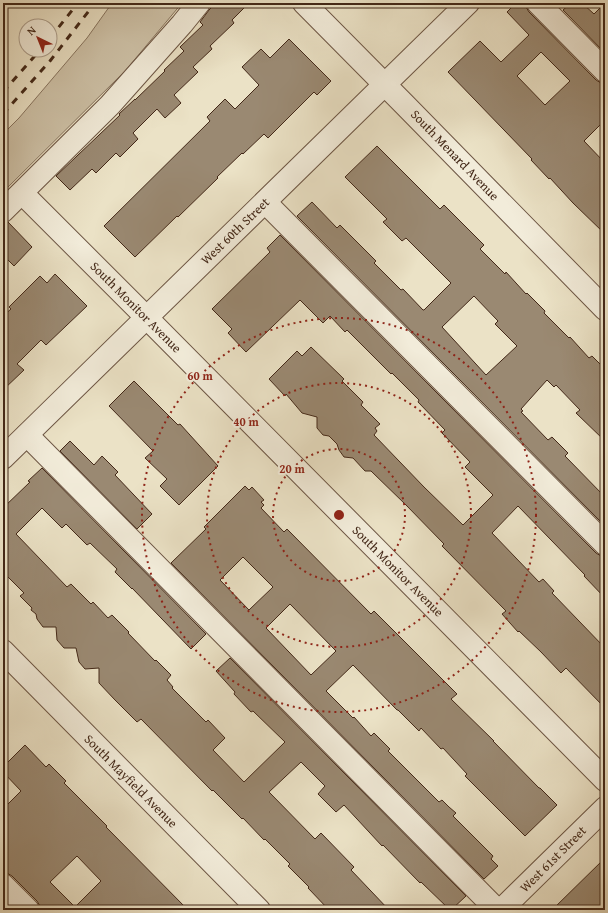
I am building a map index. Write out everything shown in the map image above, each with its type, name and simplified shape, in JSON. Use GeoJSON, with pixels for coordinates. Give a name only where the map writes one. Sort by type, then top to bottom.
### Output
{"type":"FeatureCollection","features":[{"type":"Feature","properties":{"kind":"street"},"geometry":{"type":"LineString","coordinates":[[3,211],[110,105],[199,3]]}},
{"type":"Feature","properties":{"kind":"street","name":"South Menard Avenue"},"geometry":{"type":"LineString","coordinates":[[304,3],[605,309]]}},
{"type":"Feature","properties":{"kind":"street","name":"West 60th Street"},"geometry":{"type":"LineString","coordinates":[[3,458],[468,3]]}},
{"type":"Feature","properties":{"kind":"street"},"geometry":{"type":"LineString","coordinates":[[538,3],[605,71]]}},
{"type":"Feature","properties":{"kind":"street","name":"South Monitor Avenue"},"geometry":{"type":"LineString","coordinates":[[22,193],[605,780]]}},
{"type":"Feature","properties":{"kind":"street"},"geometry":{"type":"LineString","coordinates":[[265,202],[605,544]]}},
{"type":"Feature","properties":{"kind":"street"},"geometry":{"type":"LineString","coordinates":[[27,435],[497,910]]}},
{"type":"Feature","properties":{"kind":"street","name":"South Mayfield Avenue"},"geometry":{"type":"LineString","coordinates":[[3,651],[259,910]]}},
{"type":"Feature","properties":{"kind":"street","name":"West 61st Street"},"geometry":{"type":"LineString","coordinates":[[501,910],[605,808]]}},
{"type":"Feature","properties":{"kind":"street"},"geometry":{"type":"LineString","coordinates":[[3,885],[28,910]]}},
{"type":"Feature","properties":{"kind":"shaded area"},"geometry":{"type":"Polygon","coordinates":[[[112,3],[182,3],[125,71],[3,192],[3,134],[19,118],[87,38],[112,3]]]}},
{"type":"Feature","properties":{"kind":"building"},"geometry":{"type":"Polygon","coordinates":[[[216,3],[249,3],[232,20],[234,23],[210,46],[212,49],[193,67],[198,72],[174,95],[181,103],[165,118],[157,109],[133,133],[138,139],[120,157],[116,153],[96,173],[92,169],[70,190],[56,176],[184,51],[180,47],[203,25],[200,22],[216,3]]]}},
{"type":"Feature","properties":{"kind":"building"},"geometry":{"type":"Polygon","coordinates":[[[516,3],[526,3],[526,7],[529,12],[596,80],[601,83],[605,83],[605,120],[584,141],[605,163],[605,234],[550,178],[549,179],[531,160],[532,159],[448,72],[480,41],[501,62],[529,35],[507,12],[516,3]],[[541,52],[517,76],[545,105],[570,81],[541,52]]]}},
{"type":"Feature","properties":{"kind":"building"},"geometry":{"type":"Polygon","coordinates":[[[571,3],[582,3],[594,14],[605,3],[605,53],[563,10],[571,3]]]}},
{"type":"Feature","properties":{"kind":"building"},"geometry":{"type":"Polygon","coordinates":[[[289,39],[331,81],[317,95],[314,92],[268,138],[264,134],[243,154],[242,153],[178,217],[177,216],[135,257],[104,226],[210,121],[207,117],[225,99],[235,109],[259,85],[242,67],[261,49],[270,58],[289,39]]]}},
{"type":"Feature","properties":{"kind":"building"},"geometry":{"type":"Polygon","coordinates":[[[377,146],[440,209],[444,205],[484,245],[480,249],[505,274],[506,272],[526,294],[527,293],[545,311],[544,313],[569,338],[570,337],[589,358],[592,356],[605,369],[605,441],[576,413],[580,410],[556,385],[554,387],[547,380],[521,409],[523,411],[521,412],[548,440],[552,437],[568,453],[565,456],[605,497],[605,526],[297,216],[312,202],[337,228],[340,225],[376,261],[374,263],[424,310],[451,283],[406,238],[402,241],[383,222],[387,219],[345,177],[377,146]],[[474,296],[442,327],[486,375],[517,346],[495,324],[498,321],[474,296]]]}},
{"type":"Feature","properties":{"kind":"building"},"geometry":{"type":"Polygon","coordinates":[[[8,222],[32,247],[14,266],[3,255],[3,223],[8,222]]]}},
{"type":"Feature","properties":{"kind":"building"},"geometry":{"type":"Polygon","coordinates":[[[280,235],[596,553],[601,556],[605,556],[605,598],[584,576],[585,575],[518,506],[492,533],[539,582],[543,579],[554,591],[552,593],[605,648],[605,708],[566,668],[561,673],[519,631],[518,632],[502,614],[506,611],[442,546],[444,544],[406,505],[371,471],[365,471],[353,458],[344,457],[337,444],[329,436],[323,435],[317,428],[317,417],[302,413],[286,394],[285,396],[269,379],[297,351],[302,356],[311,347],[344,379],[342,381],[363,402],[361,405],[380,424],[375,428],[377,431],[374,435],[463,525],[493,495],[465,467],[470,462],[442,433],[445,430],[418,402],[419,400],[392,373],[391,374],[347,330],[345,332],[330,316],[323,323],[300,300],[246,352],[228,333],[232,329],[212,309],[270,252],[267,248],[280,235]]]}},
{"type":"Feature","properties":{"kind":"building"},"geometry":{"type":"Polygon","coordinates":[[[55,274],[87,306],[46,345],[41,340],[17,364],[24,370],[3,390],[3,316],[11,309],[9,307],[40,276],[47,283],[55,274]]]}},
{"type":"Feature","properties":{"kind":"building"},"geometry":{"type":"Polygon","coordinates":[[[134,381],[178,425],[180,424],[218,466],[179,505],[160,486],[167,479],[145,458],[153,451],[109,406],[134,381]]]}},
{"type":"Feature","properties":{"kind":"building"},"geometry":{"type":"Polygon","coordinates":[[[70,441],[94,465],[102,456],[118,472],[115,475],[152,514],[137,529],[60,451],[70,441]]]}},
{"type":"Feature","properties":{"kind":"building"},"geometry":{"type":"Polygon","coordinates":[[[42,468],[206,634],[191,649],[115,572],[117,569],[90,543],[87,545],[66,524],[62,528],[42,508],[16,534],[67,587],[71,584],[91,604],[93,602],[108,618],[112,615],[155,661],[156,660],[171,675],[167,680],[173,687],[172,688],[206,722],[208,720],[225,738],[213,750],[244,782],[285,742],[253,711],[251,712],[234,694],[235,692],[216,671],[230,658],[466,896],[450,910],[421,882],[420,883],[383,845],[382,846],[344,805],[336,812],[318,794],[325,786],[301,762],[269,792],[315,839],[321,833],[354,867],[351,870],[389,910],[329,910],[288,866],[290,864],[265,839],[264,840],[213,790],[212,791],[141,719],[137,722],[115,700],[99,683],[99,668],[85,669],[79,662],[76,648],[64,648],[57,640],[56,627],[43,627],[37,619],[36,614],[31,610],[32,608],[20,596],[24,593],[3,572],[3,508],[42,468]]]}},
{"type":"Feature","properties":{"kind":"building"},"geometry":{"type":"Polygon","coordinates":[[[245,486],[249,490],[252,487],[264,500],[261,502],[264,505],[261,508],[284,532],[287,529],[371,614],[374,611],[457,694],[451,699],[557,805],[525,836],[465,776],[467,774],[443,748],[441,749],[421,728],[419,731],[353,665],[326,691],[353,718],[354,717],[371,736],[374,733],[390,749],[388,751],[439,802],[442,800],[456,813],[453,816],[493,856],[491,859],[498,866],[484,879],[171,563],[206,529],[204,527],[245,486]],[[243,557],[220,580],[249,610],[273,587],[243,557]],[[290,604],[266,628],[311,675],[336,651],[290,604]]]}},
{"type":"Feature","properties":{"kind":"building"},"geometry":{"type":"Polygon","coordinates":[[[25,745],[46,767],[49,764],[66,781],[64,783],[188,910],[40,910],[40,906],[37,901],[12,876],[7,873],[3,873],[3,809],[21,791],[3,772],[3,767],[25,745]],[[77,856],[50,882],[75,907],[101,881],[77,856]]]}},
{"type":"Feature","properties":{"kind":"building"},"geometry":{"type":"Polygon","coordinates":[[[605,858],[605,910],[552,910],[605,858]]]}},
{"type":"Feature","properties":{"kind":"railway"},"geometry":{"type":"LineString","coordinates":[[58,28],[78,3]]}},
{"type":"Feature","properties":{"kind":"railway"},"geometry":{"type":"LineString","coordinates":[[3,114],[50,61],[95,3]]}},
{"type":"Feature","properties":{"kind":"railway"},"geometry":{"type":"LineString","coordinates":[[3,92],[33,58]]}}]}
